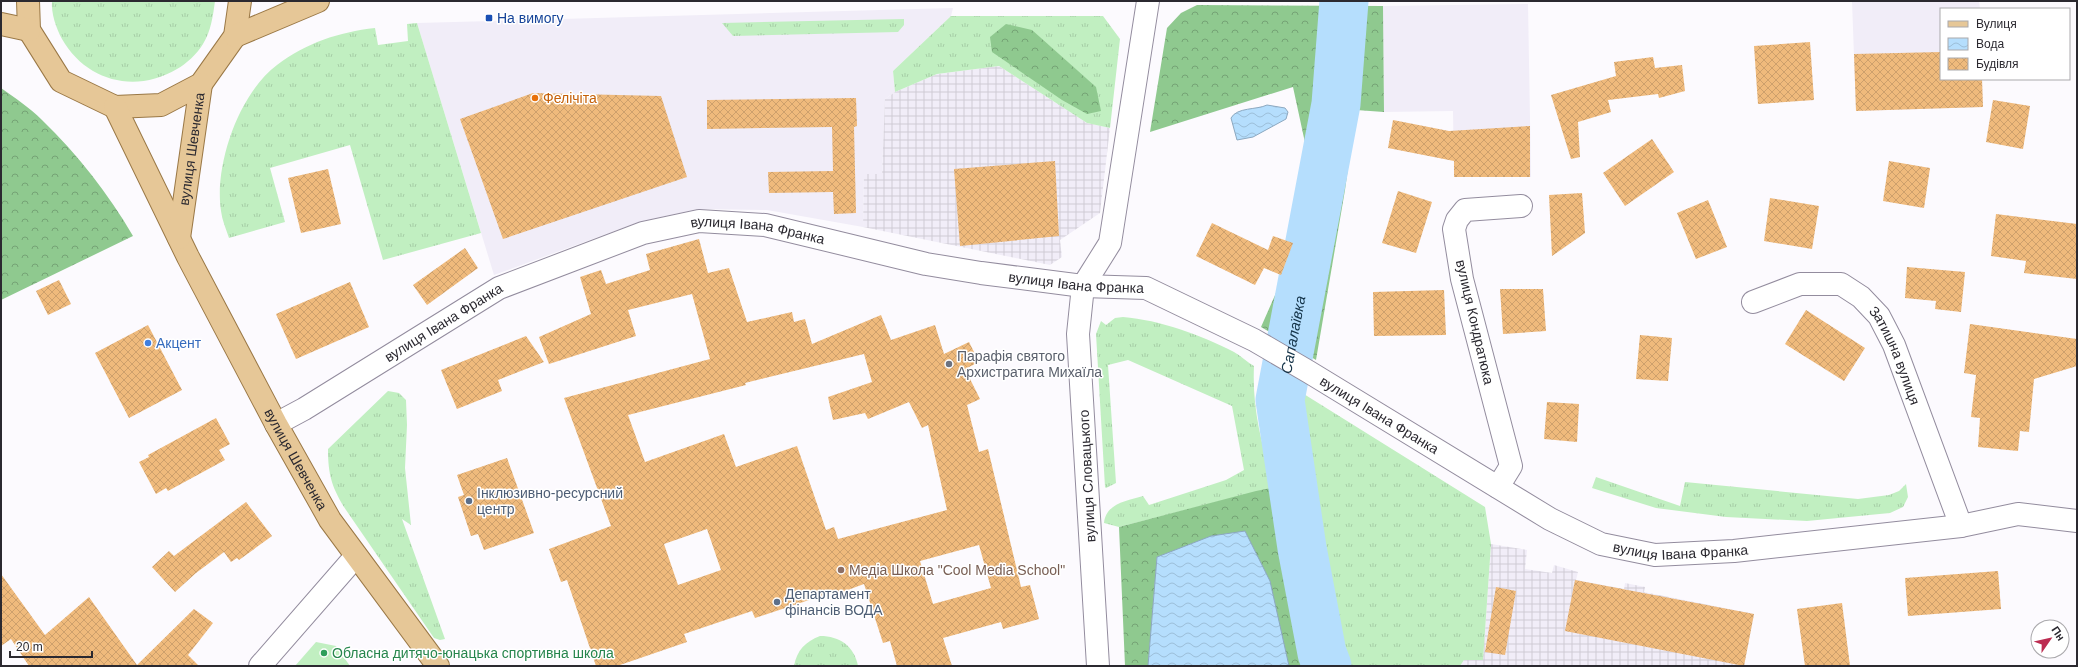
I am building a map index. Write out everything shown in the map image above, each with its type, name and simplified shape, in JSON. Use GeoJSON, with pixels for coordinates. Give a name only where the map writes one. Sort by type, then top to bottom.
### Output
{"type":"FeatureCollection","features":[{"type":"Feature","properties":{"kind":"main road"},"geometry":{"type":"LineString","coordinates":[[28,1],[29,30],[61,81],[115,107],[161,105],[202,84],[235,36],[240,1]]}},
{"type":"Feature","properties":{"kind":"main road"},"geometry":{"type":"LineString","coordinates":[[235,36],[318,1]]}},
{"type":"Feature","properties":{"kind":"main road"},"geometry":{"type":"LineString","coordinates":[[1,24],[29,30]]}},
{"type":"Feature","properties":{"kind":"main road","name":"вулиця Шевченка"},"geometry":{"type":"LineString","coordinates":[[179,238],[202,84]]}},
{"type":"Feature","properties":{"kind":"main road","name":"вулиця Шевченка"},"geometry":{"type":"LineString","coordinates":[[115,107],[179,238],[276,424],[330,520],[438,666]]}},
{"type":"Feature","properties":{"kind":"street"},"geometry":{"type":"LineString","coordinates":[[1083,286],[1110,243],[1148,1]]}},
{"type":"Feature","properties":{"kind":"street","name":"вулиця Кондратюка"},"geometry":{"type":"LineString","coordinates":[[1498,487],[1511,466],[1462,279],[1454,229],[1457,220],[1466,210],[1521,206]]}},
{"type":"Feature","properties":{"kind":"street","name":"вулиця Івана Франка"},"geometry":{"type":"LineString","coordinates":[[276,424],[304,409],[499,288],[643,233],[699,221],[765,224],[926,264],[981,273],[1083,286],[1146,288],[1254,340],[1550,519],[1601,544],[1655,555],[1734,551],[1961,526],[2018,514],[2077,521]]}},
{"type":"Feature","properties":{"kind":"street","name":"Затишна вулиця"},"geometry":{"type":"LineString","coordinates":[[1753,302],[1800,284],[1841,284],[1861,297],[1879,316],[1894,346],[1961,526]]}},
{"type":"Feature","properties":{"kind":"street","name":"вулиця Словацького"},"geometry":{"type":"LineString","coordinates":[[1083,286],[1078,334],[1098,666]]}},
{"type":"Feature","properties":{"kind":"street"},"geometry":{"type":"LineString","coordinates":[[260,666],[356,556]]}},
{"type":"Feature","properties":{"kind":"shaded area"},"geometry":{"type":"Polygon","coordinates":[[[1852,1],[1979,1],[1980,8],[1940,8],[1940,80],[1982,80],[1983,107],[1856,111],[1852,1]]]}},
{"type":"Feature","properties":{"kind":"shaded area"},"geometry":{"type":"Polygon","coordinates":[[[1528,4],[1531,177],[1454,177],[1453,111],[1384,112],[1383,6],[1528,4]]]}},
{"type":"Feature","properties":{"kind":"shaded area"},"geometry":{"type":"Polygon","coordinates":[[[953,8],[951,16],[893,71],[895,92],[885,99],[882,175],[864,175],[863,227],[767,210],[697,209],[639,222],[494,275],[417,23],[953,8]]]}},
{"type":"Feature","properties":{"kind":"shaded area"},"geometry":{"type":"Polygon","coordinates":[[[999,66],[1087,123],[1110,128],[1100,213],[1060,240],[1062,257],[1050,265],[863,227],[864,174],[882,174],[885,99],[895,92],[937,74],[999,66]]]}},
{"type":"Feature","properties":{"kind":"shaded area"},"geometry":{"type":"Polygon","coordinates":[[[1491,544],[1527,550],[1525,569],[1552,573],[1554,565],[1578,572],[1576,580],[1624,589],[1625,583],[1645,587],[1644,592],[1754,614],[1744,666],[1460,666],[1464,660],[1483,660],[1491,544]]]}},
{"type":"Feature","properties":{"kind":"green space"},"geometry":{"type":"Polygon","coordinates":[[[52,1],[215,1],[210,29],[206,39],[201,48],[191,58],[177,69],[161,77],[145,81],[128,82],[98,74],[84,65],[72,53],[62,39],[54,20],[52,1]]]}},
{"type":"Feature","properties":{"kind":"green space"},"geometry":{"type":"Polygon","coordinates":[[[1197,5],[1383,6],[1384,112],[1356,110],[1345,190],[1316,360],[1261,327],[1302,234],[1307,152],[1293,87],[1150,132],[1167,28],[1181,13],[1197,5]]]}},
{"type":"Feature","properties":{"kind":"green space"},"geometry":{"type":"Polygon","coordinates":[[[951,16],[1103,16],[1120,39],[1110,128],[1087,123],[999,66],[937,74],[895,92],[893,71],[951,16]]]}},
{"type":"Feature","properties":{"kind":"green space"},"geometry":{"type":"Polygon","coordinates":[[[904,19],[904,25],[898,32],[733,36],[722,23],[904,19]]]}},
{"type":"Feature","properties":{"kind":"green space"},"geometry":{"type":"Polygon","coordinates":[[[417,23],[481,233],[383,260],[350,145],[270,168],[285,222],[229,238],[222,214],[220,193],[221,173],[232,131],[251,93],[263,77],[277,65],[299,50],[323,40],[349,32],[375,28],[378,45],[408,41],[407,24],[417,23]]]}},
{"type":"Feature","properties":{"kind":"green space"},"geometry":{"type":"Polygon","coordinates":[[[1006,24],[1032,30],[1096,87],[1101,111],[1087,114],[1062,100],[992,52],[990,37],[1006,24]]]}},
{"type":"Feature","properties":{"kind":"green space"},"geometry":{"type":"Polygon","coordinates":[[[1,88],[37,116],[68,147],[103,190],[133,236],[1,300],[1,88]]]}},
{"type":"Feature","properties":{"kind":"green space"},"geometry":{"type":"Polygon","coordinates":[[[1123,317],[1151,321],[1194,334],[1234,352],[1254,366],[1256,413],[1266,457],[1275,487],[1119,527],[1104,523],[1109,511],[1124,501],[1143,496],[1149,505],[1226,480],[1244,470],[1232,406],[1128,360],[1108,365],[1116,483],[1106,488],[1105,487],[1096,334],[1101,321],[1106,325],[1115,318],[1123,317]]]}},
{"type":"Feature","properties":{"kind":"green space"},"geometry":{"type":"Polygon","coordinates":[[[388,391],[399,393],[406,400],[407,425],[405,468],[411,525],[402,519],[445,639],[440,640],[434,638],[346,510],[337,495],[330,474],[328,449],[388,391]]]}},
{"type":"Feature","properties":{"kind":"green space"},"geometry":{"type":"Polygon","coordinates":[[[1299,391],[1485,507],[1491,544],[1483,660],[1464,660],[1460,666],[1342,666],[1336,649],[1311,480],[1297,415],[1299,391]]]}},
{"type":"Feature","properties":{"kind":"green space"},"geometry":{"type":"Polygon","coordinates":[[[1596,477],[1680,506],[1685,482],[1858,499],[1889,495],[1899,491],[1906,484],[1908,497],[1903,507],[1890,513],[1807,521],[1726,517],[1656,508],[1592,488],[1596,477]]]}},
{"type":"Feature","properties":{"kind":"green space"},"geometry":{"type":"Polygon","coordinates":[[[1311,480],[1336,649],[1342,666],[1289,666],[1287,662],[1157,557],[1148,666],[1125,666],[1119,527],[1256,491],[1311,480]]]}},
{"type":"Feature","properties":{"kind":"green space"},"geometry":{"type":"Polygon","coordinates":[[[820,636],[827,636],[840,640],[853,653],[858,666],[794,666],[797,655],[802,647],[820,636]]]}},
{"type":"Feature","properties":{"kind":"green space","name":"Обласна дитячо-юнацька спортивна школа"},"geometry":{"type":"Polygon","coordinates":[[[316,642],[336,646],[350,666],[295,666],[316,642]]]}},
{"type":"Feature","properties":{"kind":"water"},"geometry":{"type":"Polygon","coordinates":[[[1267,105],[1285,108],[1288,112],[1286,119],[1253,137],[1237,140],[1231,118],[1234,114],[1242,110],[1267,105]]]}},
{"type":"Feature","properties":{"kind":"water"},"geometry":{"type":"Polygon","coordinates":[[[1245,531],[1270,581],[1289,666],[1148,666],[1157,557],[1211,536],[1245,531]]]}},
{"type":"Feature","properties":{"kind":"building"},"geometry":{"type":"Polygon","coordinates":[[[1810,42],[1814,100],[1758,104],[1754,46],[1810,42]]]}},
{"type":"Feature","properties":{"kind":"building"},"geometry":{"type":"Polygon","coordinates":[[[1940,52],[1940,80],[1982,80],[1983,107],[1856,111],[1854,54],[1940,52]]]}},
{"type":"Feature","properties":{"kind":"building"},"geometry":{"type":"Polygon","coordinates":[[[1653,57],[1655,68],[1682,65],[1685,91],[1659,98],[1658,94],[1608,100],[1611,112],[1578,122],[1580,157],[1571,159],[1551,95],[1616,76],[1614,62],[1653,57]]]}},
{"type":"Feature","properties":{"kind":"building"},"geometry":{"type":"Polygon","coordinates":[[[533,93],[661,96],[687,177],[503,239],[460,119],[533,93]]]}},
{"type":"Feature","properties":{"kind":"building"},"geometry":{"type":"Polygon","coordinates":[[[856,98],[857,126],[854,127],[856,213],[834,214],[833,192],[769,193],[768,172],[833,171],[832,127],[707,129],[707,100],[856,98]]]}},
{"type":"Feature","properties":{"kind":"building"},"geometry":{"type":"Polygon","coordinates":[[[1993,100],[2030,106],[2023,149],[1986,142],[1993,100]]]}},
{"type":"Feature","properties":{"kind":"building"},"geometry":{"type":"Polygon","coordinates":[[[1393,120],[1449,131],[1530,126],[1530,177],[1454,177],[1454,161],[1388,148],[1393,120]]]}},
{"type":"Feature","properties":{"kind":"building"},"geometry":{"type":"Polygon","coordinates":[[[1652,139],[1674,172],[1625,206],[1603,173],[1652,139]]]}},
{"type":"Feature","properties":{"kind":"building"},"geometry":{"type":"Polygon","coordinates":[[[1055,161],[1059,236],[960,246],[954,169],[1055,161]]]}},
{"type":"Feature","properties":{"kind":"building"},"geometry":{"type":"Polygon","coordinates":[[[1889,161],[1930,168],[1924,208],[1883,201],[1889,161]]]}},
{"type":"Feature","properties":{"kind":"building"},"geometry":{"type":"Polygon","coordinates":[[[328,169],[341,224],[301,233],[288,178],[328,169]]]}},
{"type":"Feature","properties":{"kind":"building"},"geometry":{"type":"Polygon","coordinates":[[[1398,191],[1432,202],[1416,253],[1382,243],[1398,191]]]}},
{"type":"Feature","properties":{"kind":"building"},"geometry":{"type":"Polygon","coordinates":[[[1582,193],[1585,233],[1552,256],[1549,195],[1582,193]]]}},
{"type":"Feature","properties":{"kind":"building"},"geometry":{"type":"Polygon","coordinates":[[[1770,198],[1819,206],[1812,249],[1764,241],[1770,198]]]}},
{"type":"Feature","properties":{"kind":"building"},"geometry":{"type":"Polygon","coordinates":[[[1708,200],[1727,247],[1696,259],[1677,213],[1708,200]]]}},
{"type":"Feature","properties":{"kind":"building"},"geometry":{"type":"Polygon","coordinates":[[[1996,214],[2077,224],[2077,279],[2024,273],[2026,261],[1991,256],[1996,214]]]}},
{"type":"Feature","properties":{"kind":"building"},"geometry":{"type":"Polygon","coordinates":[[[1212,223],[1268,250],[1273,236],[1293,243],[1281,275],[1264,268],[1255,285],[1196,256],[1212,223]]]}},
{"type":"Feature","properties":{"kind":"building"},"geometry":{"type":"Polygon","coordinates":[[[699,239],[708,273],[729,268],[747,322],[792,312],[794,322],[805,319],[812,344],[881,315],[891,340],[935,325],[944,354],[969,342],[979,362],[965,369],[980,399],[967,405],[979,452],[988,449],[1021,587],[1030,585],[1039,619],[1003,629],[1001,622],[943,638],[952,666],[897,666],[890,641],[883,643],[864,584],[837,594],[836,591],[755,618],[752,611],[684,634],[687,642],[617,666],[596,666],[567,580],[561,582],[549,549],[611,526],[564,398],[710,359],[692,294],[628,310],[636,336],[549,364],[539,337],[591,314],[580,277],[601,270],[606,284],[650,270],[646,254],[699,239]],[[864,354],[745,383],[746,385],[628,415],[645,462],[724,434],[736,467],[797,446],[826,530],[834,527],[838,539],[947,510],[928,425],[922,428],[909,402],[868,419],[865,413],[833,420],[828,397],[872,382],[864,354]],[[707,529],[664,544],[678,585],[721,570],[707,529]],[[979,545],[920,561],[933,604],[991,588],[979,545]]]}},
{"type":"Feature","properties":{"kind":"building"},"geometry":{"type":"Polygon","coordinates":[[[465,248],[478,268],[427,305],[413,285],[465,248]]]}},
{"type":"Feature","properties":{"kind":"building"},"geometry":{"type":"Polygon","coordinates":[[[1907,267],[1965,272],[1961,312],[1935,309],[1936,301],[1905,298],[1907,267]]]}},
{"type":"Feature","properties":{"kind":"building"},"geometry":{"type":"Polygon","coordinates":[[[59,280],[71,304],[48,315],[36,291],[59,280]]]}},
{"type":"Feature","properties":{"kind":"building"},"geometry":{"type":"Polygon","coordinates":[[[350,282],[369,327],[296,359],[276,314],[350,282]]]}},
{"type":"Feature","properties":{"kind":"building"},"geometry":{"type":"Polygon","coordinates":[[[1500,289],[1543,289],[1546,331],[1503,334],[1500,289]]]}},
{"type":"Feature","properties":{"kind":"building"},"geometry":{"type":"Polygon","coordinates":[[[1444,290],[1446,335],[1374,336],[1373,292],[1444,290]]]}},
{"type":"Feature","properties":{"kind":"building"},"geometry":{"type":"Polygon","coordinates":[[[1806,310],[1865,348],[1844,381],[1785,344],[1806,310]]]}},
{"type":"Feature","properties":{"kind":"building"},"geometry":{"type":"Polygon","coordinates":[[[1970,324],[2077,339],[2077,366],[2034,379],[2029,432],[2020,431],[2018,451],[1978,447],[1980,418],[1971,417],[1976,375],[1964,373],[1970,324]]]}},
{"type":"Feature","properties":{"kind":"building"},"geometry":{"type":"Polygon","coordinates":[[[148,325],[182,390],[129,418],[95,353],[148,325]]]}},
{"type":"Feature","properties":{"kind":"building"},"geometry":{"type":"Polygon","coordinates":[[[1640,335],[1672,338],[1668,381],[1636,379],[1640,335]]]}},
{"type":"Feature","properties":{"kind":"building"},"geometry":{"type":"Polygon","coordinates":[[[526,336],[544,362],[498,380],[502,391],[457,409],[441,370],[526,336]]]}},
{"type":"Feature","properties":{"kind":"building"},"geometry":{"type":"Polygon","coordinates":[[[1547,402],[1579,404],[1577,442],[1544,439],[1547,402]]]}},
{"type":"Feature","properties":{"kind":"building"},"geometry":{"type":"Polygon","coordinates":[[[216,418],[230,444],[219,450],[225,460],[168,491],[166,488],[156,494],[139,462],[149,457],[148,455],[216,418]]]}},
{"type":"Feature","properties":{"kind":"building"},"geometry":{"type":"Polygon","coordinates":[[[507,458],[534,533],[484,550],[478,534],[471,536],[458,497],[464,495],[457,475],[507,458]]]}},
{"type":"Feature","properties":{"kind":"building"},"geometry":{"type":"Polygon","coordinates":[[[246,502],[272,536],[239,560],[237,558],[231,562],[224,552],[196,573],[175,592],[152,567],[169,551],[174,556],[246,502]]]}},
{"type":"Feature","properties":{"kind":"building"},"geometry":{"type":"Polygon","coordinates":[[[1998,571],[2001,609],[1908,616],[1905,578],[1998,571]]]}},
{"type":"Feature","properties":{"kind":"building"},"geometry":{"type":"Polygon","coordinates":[[[1,574],[45,635],[89,597],[137,665],[194,609],[213,623],[188,655],[199,666],[29,666],[11,639],[1,646],[1,574]]]}},
{"type":"Feature","properties":{"kind":"building"},"geometry":{"type":"Polygon","coordinates":[[[1575,580],[1754,614],[1744,666],[1565,631],[1575,580]]]}},
{"type":"Feature","properties":{"kind":"building"},"geometry":{"type":"Polygon","coordinates":[[[1496,587],[1516,591],[1505,655],[1485,652],[1496,587]]]}},
{"type":"Feature","properties":{"kind":"building"},"geometry":{"type":"Polygon","coordinates":[[[1842,603],[1850,666],[1805,666],[1797,609],[1842,603]]]}},
{"type":"Feature","properties":{"kind":"waterway","name":"Сапалаївка"},"geometry":{"type":"LineString","coordinates":[[1327,666],[1322,653],[1302,548],[1280,400],[1336,104],[1344,1]]}},
{"type":"Feature","properties":{"kind":"place","name":"На вимогу"},"geometry":{"type":"Point","coordinates":[489,18]}},
{"type":"Feature","properties":{"kind":"place","name":"Фелічіта"},"geometry":{"type":"Point","coordinates":[535,98]}},
{"type":"Feature","properties":{"kind":"place","name":"Акцент"},"geometry":{"type":"Point","coordinates":[148,343]}},
{"type":"Feature","properties":{"kind":"place","name":"Парафія святого Архистратига Михаїла"},"geometry":{"type":"Point","coordinates":[949,364]}},
{"type":"Feature","properties":{"kind":"place","name":"Інклюзивно-ресурсний центр"},"geometry":{"type":"Point","coordinates":[469,501]}},
{"type":"Feature","properties":{"kind":"place","name":"Медіа Школа \"Cool Media School\""},"geometry":{"type":"Point","coordinates":[841,570]}},
{"type":"Feature","properties":{"kind":"place","name":"Департамент фінансів ВОДА"},"geometry":{"type":"Point","coordinates":[777,602]}},
{"type":"Feature","properties":{"kind":"place","name":"Обласна дитячо-юнацька спортивна школа"},"geometry":{"type":"Point","coordinates":[324,653]}}]}
